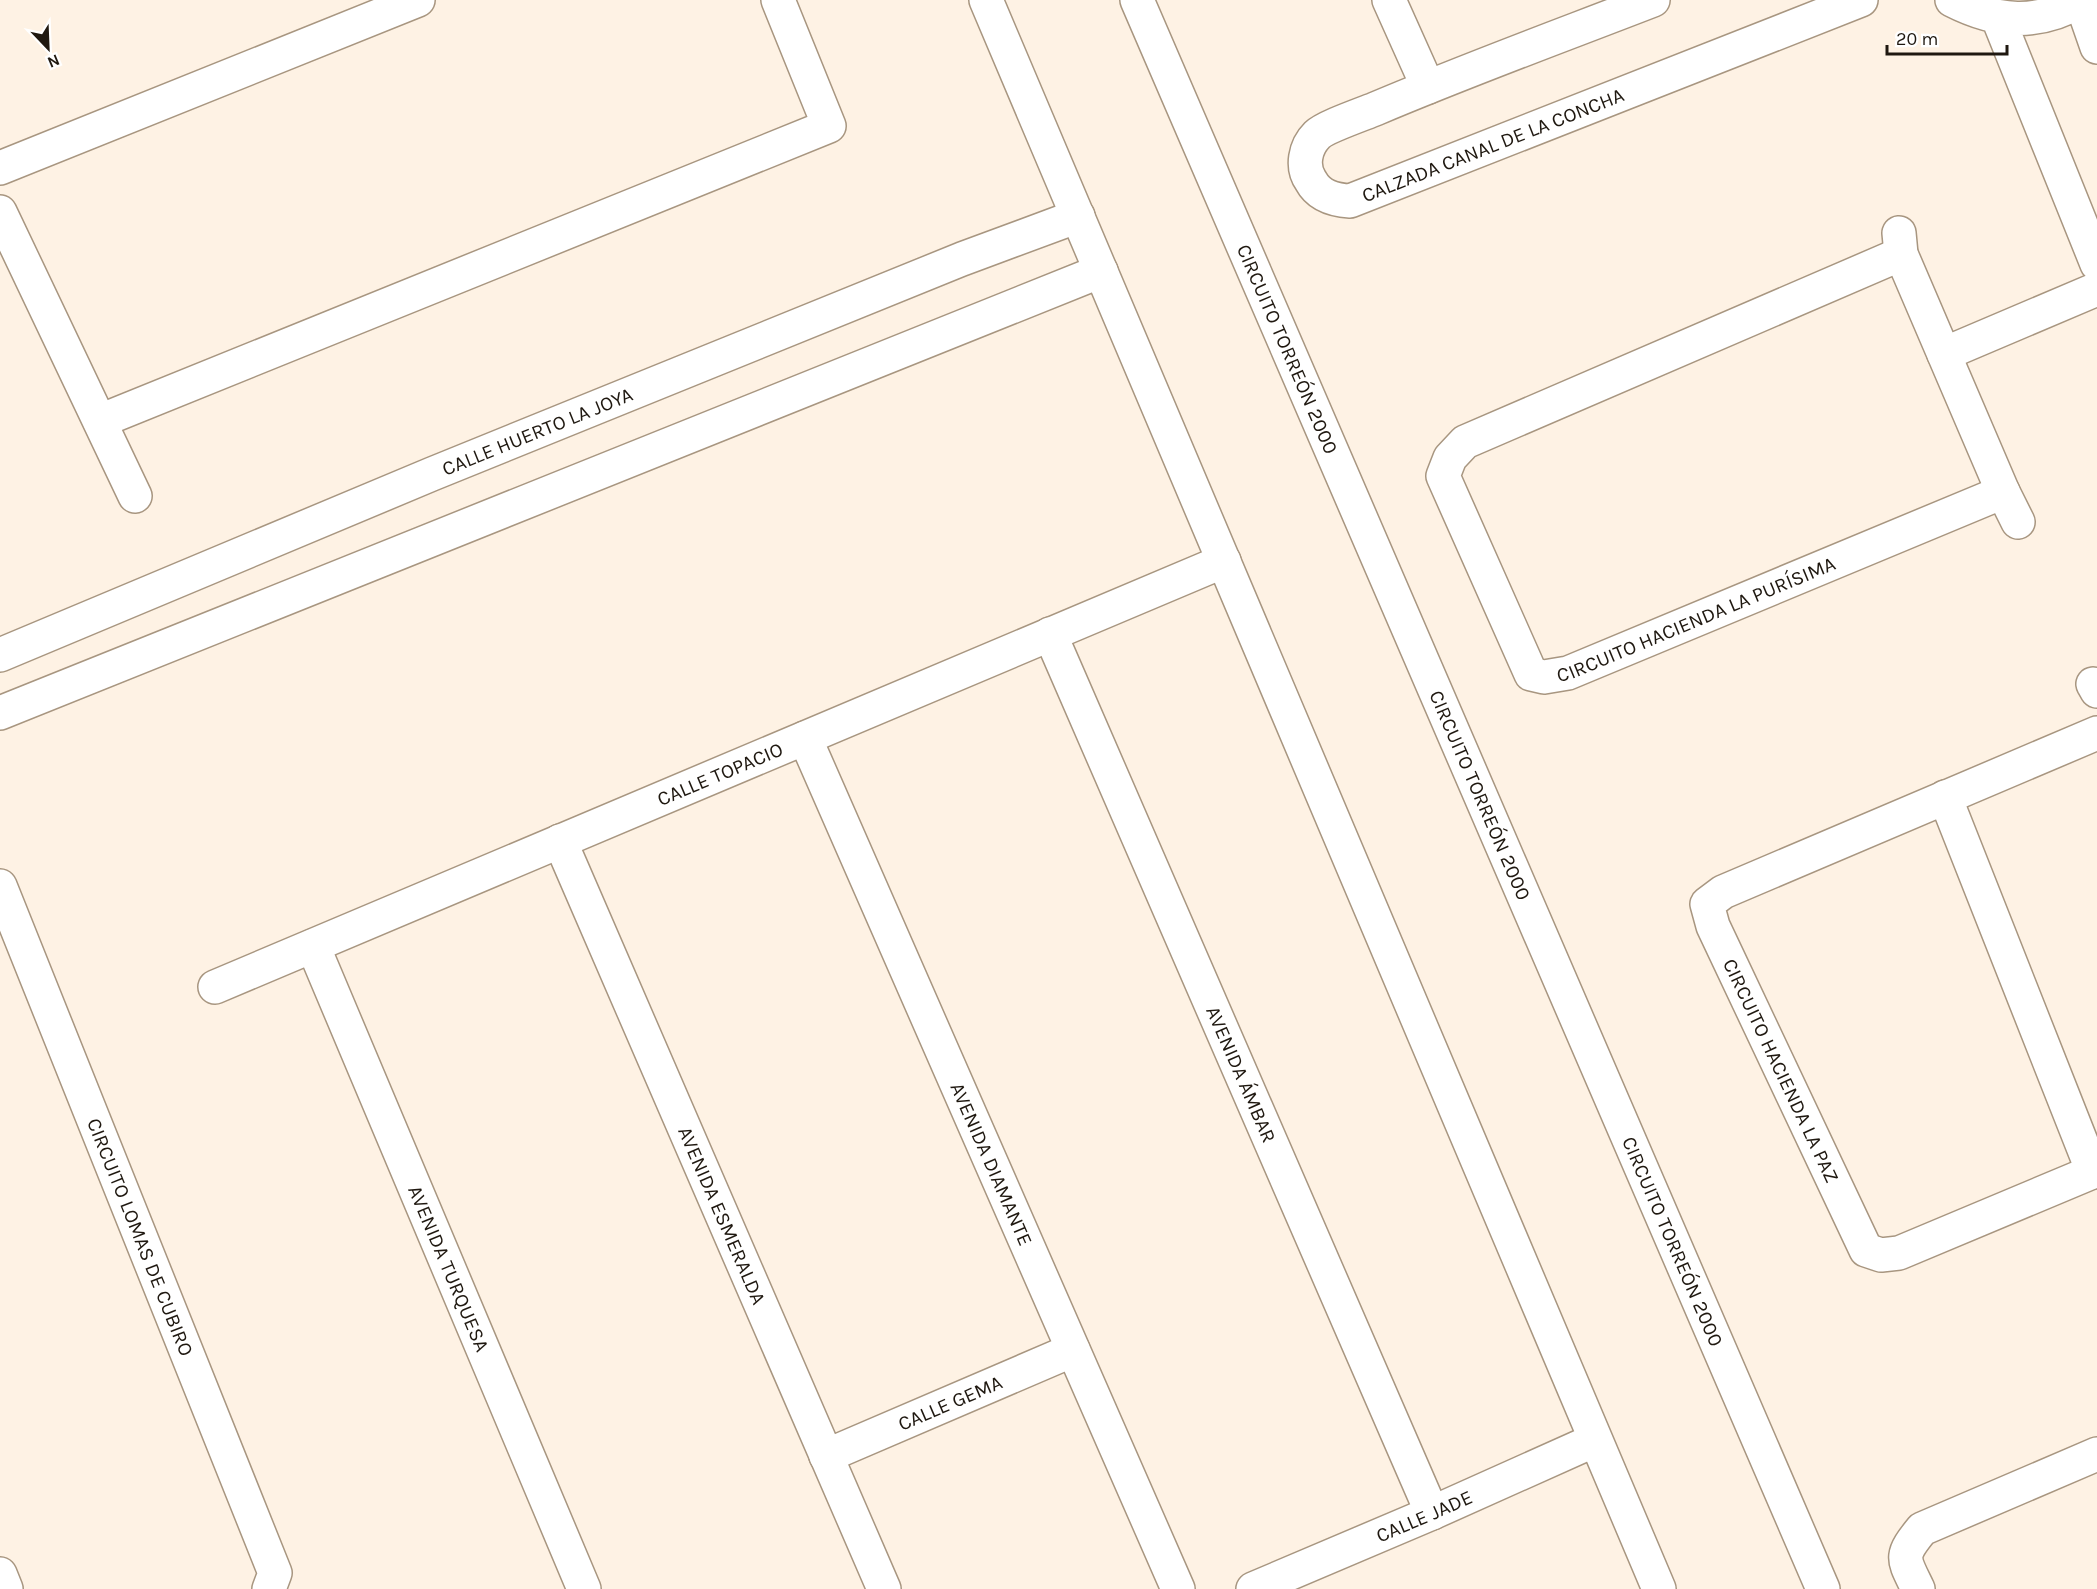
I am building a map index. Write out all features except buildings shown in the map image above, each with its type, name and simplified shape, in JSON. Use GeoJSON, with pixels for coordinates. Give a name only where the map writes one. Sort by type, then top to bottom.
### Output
{"type":"FeatureCollection","features":[{"type":"Feature","properties":{"kind":"street"},"geometry":{"type":"LineString","coordinates":[[0,168],[418,0]]}},
{"type":"Feature","properties":{"kind":"street"},"geometry":{"type":"LineString","coordinates":[[99,421],[829,126],[778,0]]}},
{"type":"Feature","properties":{"kind":"street"},"geometry":{"type":"LineString","coordinates":[[986,0],[1659,1589]]}},
{"type":"Feature","properties":{"kind":"street","name":"CIRCUITO TORREÓN 2000"},"geometry":{"type":"LineString","coordinates":[[1137,0],[1823,1589]]}},
{"type":"Feature","properties":{"kind":"street"},"geometry":{"type":"LineString","coordinates":[[1389,0],[1428,87]]}},
{"type":"Feature","properties":{"kind":"street","name":"CALZADA CANAL DE LA CONCHA"},"geometry":{"type":"LineString","coordinates":[[1653,0],[1428,87],[1318,134],[1307,151],[1305,164],[1310,181],[1324,195],[1337,200],[1350,201],[1861,0]]}},
{"type":"Feature","properties":{"kind":"street"},"geometry":{"type":"LineString","coordinates":[[1952,0],[1973,11],[1998,18],[2020,19],[2041,17],[2062,11],[2082,1],[2097,47]]}},
{"type":"Feature","properties":{"kind":"street"},"geometry":{"type":"LineString","coordinates":[[1998,18],[2097,264]]}},
{"type":"Feature","properties":{"kind":"street"},"geometry":{"type":"LineString","coordinates":[[0,212],[135,496]]}},
{"type":"Feature","properties":{"kind":"street","name":"CALLE HUERTO LA JOYA"},"geometry":{"type":"LineString","coordinates":[[0,655],[432,474],[962,259],[1078,216]]}},
{"type":"Feature","properties":{"kind":"street","name":"CIRCUITO HACIENDA LA PURÍSIMA"},"geometry":{"type":"LineString","coordinates":[[2002,492],[1568,673],[1544,677],[1531,674],[1443,476],[1450,458],[1465,442],[1900,244],[2002,492],[2018,522]]}},
{"type":"Feature","properties":{"kind":"street"},"geometry":{"type":"LineString","coordinates":[[0,712],[1101,271]]}},
{"type":"Feature","properties":{"kind":"street"},"geometry":{"type":"LineString","coordinates":[[1944,354],[2097,290]]}},
{"type":"Feature","properties":{"kind":"street","name":"CALLE TOPACIO"},"geometry":{"type":"LineString","coordinates":[[215,987],[1224,561]]}},
{"type":"Feature","properties":{"kind":"street","name":"AVENIDA ÁMBAR"},"geometry":{"type":"LineString","coordinates":[[1050,634],[1432,1513]]}},
{"type":"Feature","properties":{"kind":"street","name":"CIRCUITO HACIENDA LA PAZ"},"geometry":{"type":"LineString","coordinates":[[1945,797],[2095,1171],[1899,1253],[1881,1255],[1866,1250],[1713,926],[1707,904],[1723,892],[1945,797],[2097,733]]}},
{"type":"Feature","properties":{"kind":"street","name":"AVENIDA DIAMANTE"},"geometry":{"type":"LineString","coordinates":[[805,738],[1178,1589]]}},
{"type":"Feature","properties":{"kind":"street","name":"AVENIDA ESMERALDA"},"geometry":{"type":"LineString","coordinates":[[560,841],[884,1589]]}},
{"type":"Feature","properties":{"kind":"street","name":"CIRCUITO LOMAS DE CUBIRO"},"geometry":{"type":"LineString","coordinates":[[0,886],[275,1573],[269,1589]]}},
{"type":"Feature","properties":{"kind":"street","name":"AVENIDA TURQUESA"},"geometry":{"type":"LineString","coordinates":[[312,946],[584,1589]]}},
{"type":"Feature","properties":{"kind":"street","name":"CALLE GEMA"},"geometry":{"type":"LineString","coordinates":[[826,1456],[1072,1350]]}},
{"type":"Feature","properties":{"kind":"street","name":"CALLE JADE"},"geometry":{"type":"LineString","coordinates":[[1253,1589],[1432,1513],[1595,1440]]}},
{"type":"Feature","properties":{"kind":"street"},"geometry":{"type":"LineString","coordinates":[[1918,1589],[1905,1561],[1908,1546],[1922,1529],[2097,1454]]}},
{"type":"Feature","properties":{"kind":"street"},"geometry":{"type":"LineString","coordinates":[[0,1574],[6,1589]]}}]}
